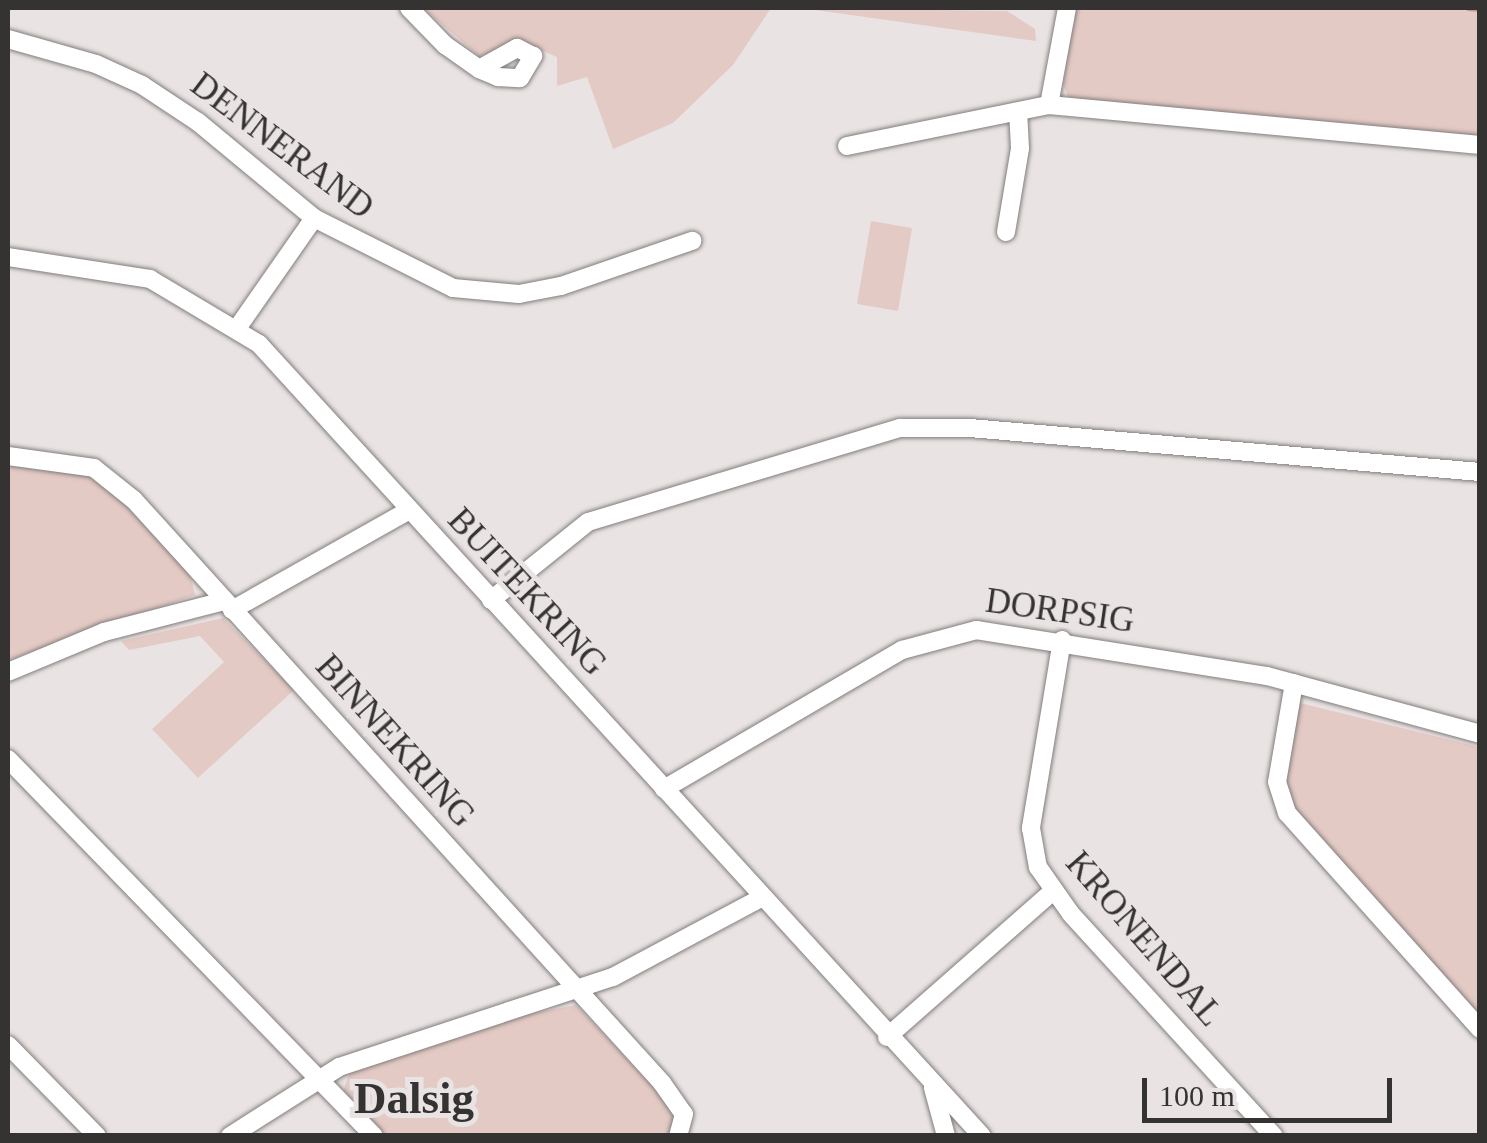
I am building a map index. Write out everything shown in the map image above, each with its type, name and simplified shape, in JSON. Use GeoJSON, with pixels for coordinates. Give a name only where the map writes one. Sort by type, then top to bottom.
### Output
{"type":"FeatureCollection","features":[{"type":"Feature","properties":{"kind":"street"},"geometry":{"type":"LineString","coordinates":[[409,8],[479,69],[520,78],[534,62],[524,49],[507,51],[479,69]]}},
{"type":"Feature","properties":{"kind":"street"},"geometry":{"type":"LineString","coordinates":[[1049,105],[1067,8]]}},
{"type":"Feature","properties":{"kind":"street","name":"DENNERAND"},"geometry":{"type":"LineString","coordinates":[[8,39],[96,64],[142,85],[198,122],[314,218],[435,282],[494,294],[561,286],[692,241]]}},
{"type":"Feature","properties":{"kind":"street"},"geometry":{"type":"LineString","coordinates":[[847,146],[1049,105],[1480,145]]}},
{"type":"Feature","properties":{"kind":"street"},"geometry":{"type":"LineString","coordinates":[[1006,232],[1020,148],[1018,112]]}},
{"type":"Feature","properties":{"kind":"street"},"geometry":{"type":"LineString","coordinates":[[238,326],[314,218]]}},
{"type":"Feature","properties":{"kind":"street","name":"BUITEKRING"},"geometry":{"type":"LineString","coordinates":[[8,257],[150,279],[238,326],[982,1136]]}},
{"type":"Feature","properties":{"kind":"street"},"geometry":{"type":"LineString","coordinates":[[492,600],[561,538],[608,514],[880,431],[970,428],[1480,472]]}},
{"type":"Feature","properties":{"kind":"street","name":"BINNEKRING"},"geometry":{"type":"LineString","coordinates":[[8,456],[76,463],[107,476],[676,1101],[684,1114],[678,1136]]}},
{"type":"Feature","properties":{"kind":"street"},"geometry":{"type":"LineString","coordinates":[[8,672],[104,632],[228,605],[408,511]]}},
{"type":"Feature","properties":{"kind":"street","name":"DORPSIG"},"geometry":{"type":"LineString","coordinates":[[664,789],[926,638],[976,630],[1062,640],[1294,683],[1480,734]]}},
{"type":"Feature","properties":{"kind":"street","name":"KRONENDAL"},"geometry":{"type":"LineString","coordinates":[[1062,640],[1032,828],[1038,867],[1052,892],[1274,1136]]}},
{"type":"Feature","properties":{"kind":"street"},"geometry":{"type":"LineString","coordinates":[[1294,683],[1276,782],[1287,812],[1480,1028]]}},
{"type":"Feature","properties":{"kind":"street"},"geometry":{"type":"LineString","coordinates":[[8,760],[374,1136]]}},
{"type":"Feature","properties":{"kind":"street"},"geometry":{"type":"LineString","coordinates":[[887,1037],[1052,892]]}},
{"type":"Feature","properties":{"kind":"street"},"geometry":{"type":"LineString","coordinates":[[230,1136],[318,1076],[440,1030],[578,989],[644,963],[761,898]]}},
{"type":"Feature","properties":{"kind":"street"},"geometry":{"type":"LineString","coordinates":[[8,1045],[97,1136]]}},
{"type":"Feature","properties":{"kind":"street","name":"BUITEKRING"},"geometry":{"type":"LineString","coordinates":[[931,1084],[946,1136]]}},
{"type":"Feature","properties":{"kind":"shaded area"},"geometry":{"type":"Polygon","coordinates":[[[423,8],[771,8],[733,65],[673,123],[613,149],[587,77],[557,86],[557,57],[525,43],[479,56],[423,8]]]}},
{"type":"Feature","properties":{"kind":"shaded area"},"geometry":{"type":"Polygon","coordinates":[[[801,8],[1007,11],[1035,29],[1036,41],[801,8]]]}},
{"type":"Feature","properties":{"kind":"shaded area"},"geometry":{"type":"Polygon","coordinates":[[[1076,8],[1479,8],[1479,138],[1070,101],[1063,84],[1076,8]]]}},
{"type":"Feature","properties":{"kind":"shaded area"},"geometry":{"type":"Polygon","coordinates":[[[871,221],[912,228],[898,311],[857,304],[871,221]]]}},
{"type":"Feature","properties":{"kind":"shaded area"},"geometry":{"type":"Polygon","coordinates":[[[8,463],[81,472],[112,488],[190,574],[195,595],[8,660],[8,463]]]}},
{"type":"Feature","properties":{"kind":"shaded area"},"geometry":{"type":"Polygon","coordinates":[[[223,618],[294,690],[198,778],[152,729],[224,662],[200,636],[129,650],[121,641],[223,618]]]}},
{"type":"Feature","properties":{"kind":"shaded area"},"geometry":{"type":"Polygon","coordinates":[[[1296,702],[1479,747],[1479,1019],[1276,789],[1296,702]]]}},
{"type":"Feature","properties":{"kind":"shaded area"},"geometry":{"type":"Polygon","coordinates":[[[576,1005],[675,1110],[674,1136],[385,1135],[343,1092],[350,1071],[491,1021],[576,1005]]]}},
{"type":"Feature","properties":{"kind":"waterway"},"geometry":{"type":"LineString","coordinates":[[1468,8],[1480,9]]}},
{"type":"Feature","properties":{"kind":"district","name":"Dalsig"},"geometry":{"type":"Point","coordinates":[414,1099]}}]}
